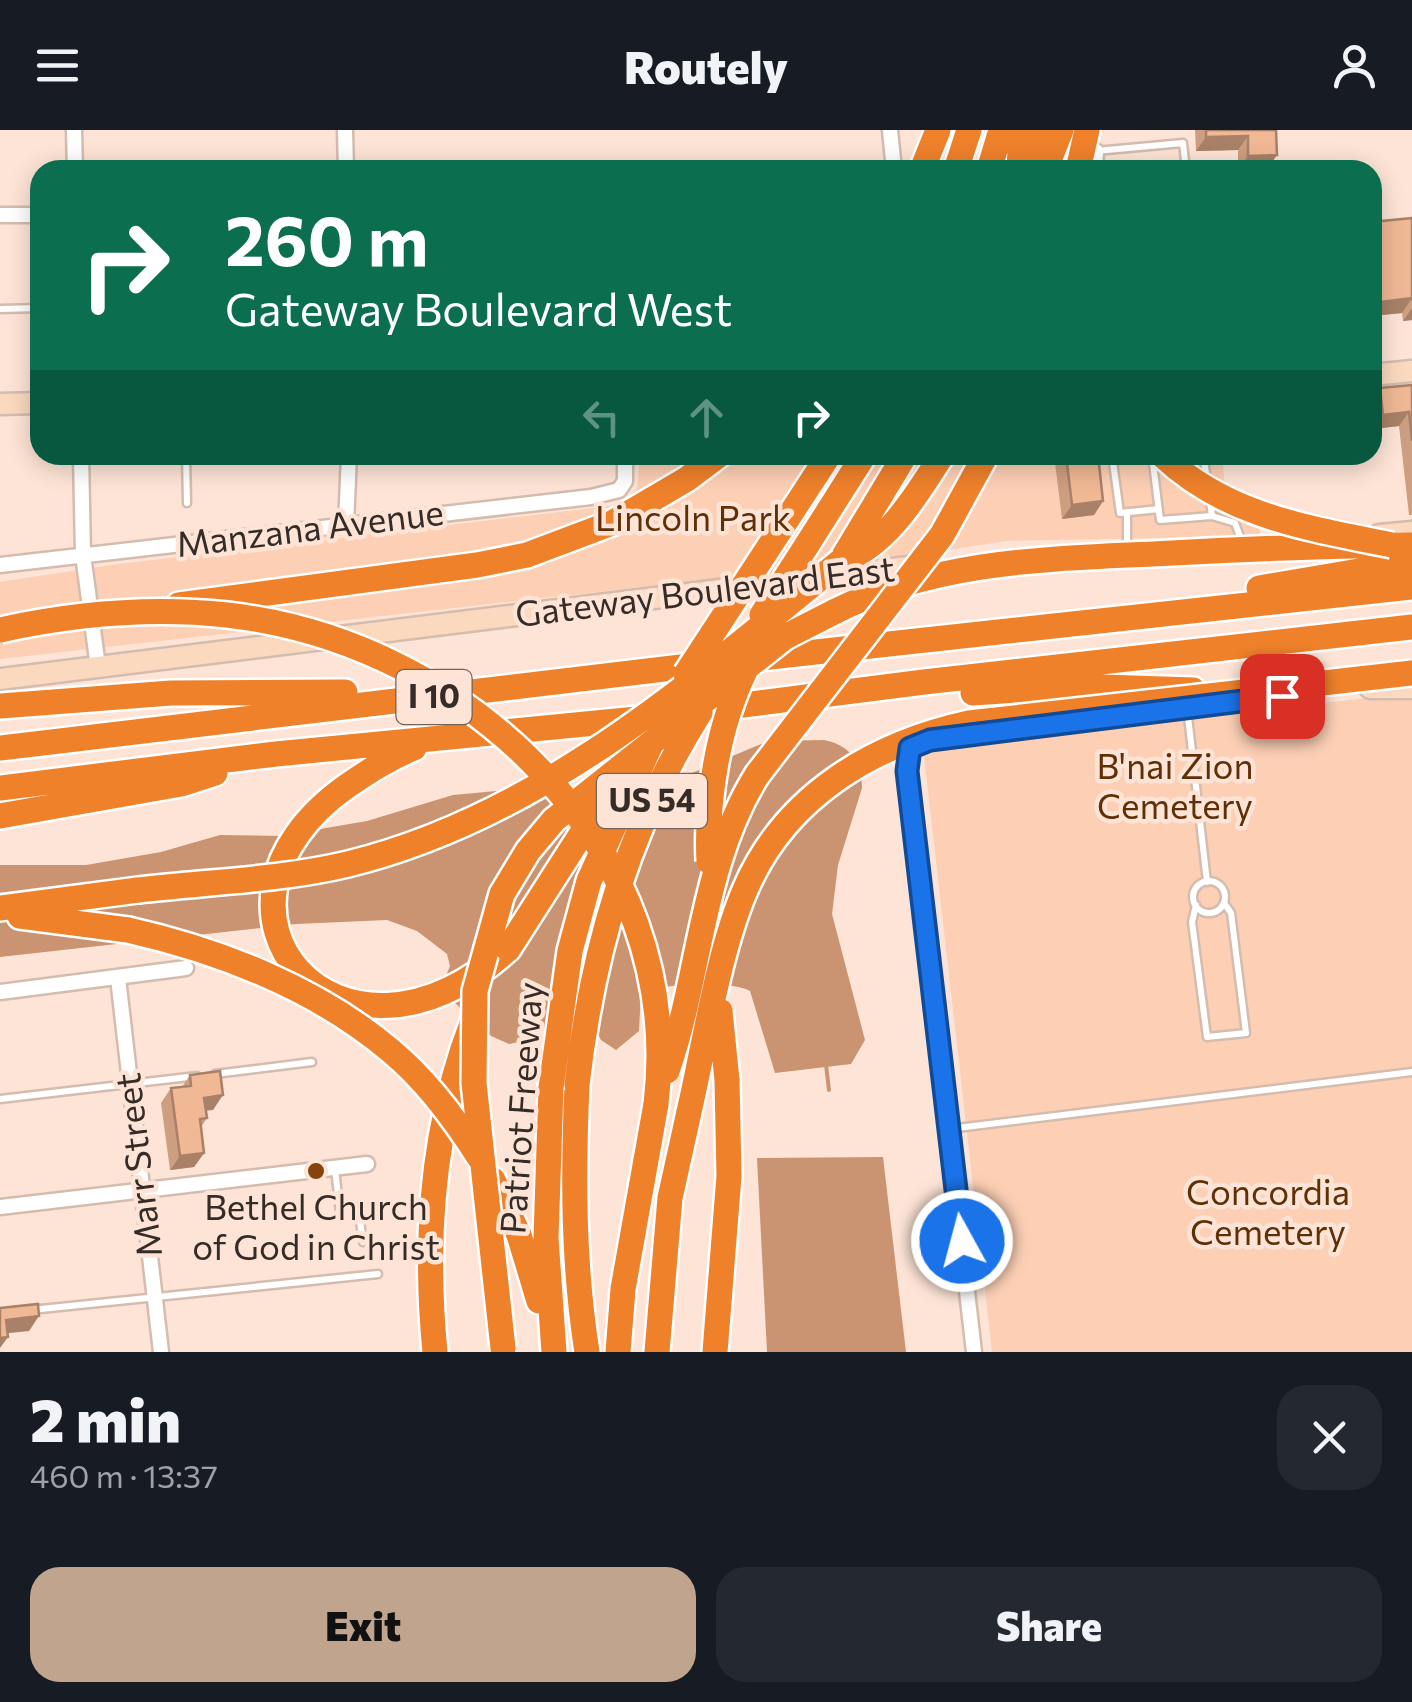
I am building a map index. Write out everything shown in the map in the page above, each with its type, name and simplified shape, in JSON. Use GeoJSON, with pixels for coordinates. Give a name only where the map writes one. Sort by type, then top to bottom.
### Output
{"type":"FeatureCollection","features":[{"type":"Feature","properties":{"kind":"highway"},"geometry":{"type":"LineString","coordinates":[[958,160],[969,130]]}},
{"type":"Feature","properties":{"kind":"highway"},"geometry":{"type":"LineString","coordinates":[[993,160],[1002,130]]}},
{"type":"Feature","properties":{"kind":"highway"},"geometry":{"type":"LineString","coordinates":[[1020,160],[1021,130]]}},
{"type":"Feature","properties":{"kind":"highway"},"geometry":{"type":"LineString","coordinates":[[1032,160],[1040,130]]}},
{"type":"Feature","properties":{"kind":"highway"},"geometry":{"type":"LineString","coordinates":[[1049,160],[1061,130]]}},
{"type":"Feature","properties":{"kind":"highway"},"geometry":{"type":"LineString","coordinates":[[1056,160],[1061,130]]}},
{"type":"Feature","properties":{"kind":"highway"},"geometry":{"type":"LineString","coordinates":[[941,132],[951,160]]}},
{"type":"Feature","properties":{"kind":"highway"},"geometry":{"type":"LineString","coordinates":[[927,160],[941,132]]}},
{"type":"Feature","properties":{"kind":"highway"},"geometry":{"type":"LineString","coordinates":[[0,630],[527,555],[612,523],[707,465]]}},
{"type":"Feature","properties":{"kind":"highway","name":"Patriot Freeway"},"geometry":{"type":"LineString","coordinates":[[551,1352],[546,1238],[564,1087],[570,951],[589,880],[684,677],[822,465]]}},
{"type":"Feature","properties":{"kind":"highway","name":"Patriot Freeway"},"geometry":{"type":"LineString","coordinates":[[587,1352],[578,1290],[564,1087],[606,920],[635,836],[674,755],[858,465]]}},
{"type":"Feature","properties":{"kind":"highway"},"geometry":{"type":"LineString","coordinates":[[0,912],[346,864],[420,843],[478,820],[529,794],[594,752],[841,561],[899,465]]}},
{"type":"Feature","properties":{"kind":"highway"},"geometry":{"type":"LineString","coordinates":[[841,561],[859,556],[885,531],[935,465]]}},
{"type":"Feature","properties":{"kind":"highway"},"geometry":{"type":"LineString","coordinates":[[656,1104],[682,1029],[718,860],[739,804],[756,776],[942,535],[980,465]]}},
{"type":"Feature","properties":{"kind":"highway"},"geometry":{"type":"LineString","coordinates":[[1174,465],[1195,483],[1251,512],[1285,523],[1407,546]]}},
{"type":"Feature","properties":{"kind":"highway"},"geometry":{"type":"LineString","coordinates":[[994,632],[1081,610],[1246,590],[1407,546]]}},
{"type":"Feature","properties":{"kind":"highway"},"geometry":{"type":"LineString","coordinates":[[503,1350],[474,1083],[475,991],[502,894],[528,851],[554,820],[785,637],[906,581],[1003,562],[1407,546]]}},
{"type":"Feature","properties":{"kind":"highway"},"geometry":{"type":"LineString","coordinates":[[716,1352],[729,1176],[727,1080],[713,948],[708,850],[719,752],[733,696],[805,548]]}},
{"type":"Feature","properties":{"kind":"highway","name":"I 10"},"geometry":{"type":"LineString","coordinates":[[0,748],[873,644],[1412,587]]}},
{"type":"Feature","properties":{"kind":"highway"},"geometry":{"type":"LineString","coordinates":[[111,614],[193,612],[241,617],[299,629],[383,658],[432,683],[487,720],[579,815],[610,862],[640,928],[659,1015],[656,1104],[622,1289],[618,1352]]}},
{"type":"Feature","properties":{"kind":"highway"},"geometry":{"type":"LineString","coordinates":[[925,690],[1412,628]]}},
{"type":"Feature","properties":{"kind":"highway"},"geometry":{"type":"LineString","coordinates":[[0,706],[171,693],[346,692],[805,640],[873,644]]}},
{"type":"Feature","properties":{"kind":"highway"},"geometry":{"type":"LineString","coordinates":[[657,1352],[670,1198],[734,921],[759,862],[790,820],[832,782],[890,746],[922,733],[969,723],[1412,673]]}},
{"type":"Feature","properties":{"kind":"highway"},"geometry":{"type":"LineString","coordinates":[[435,1352],[429,1293],[431,1204],[463,1046],[481,999],[508,949],[684,677]]}},
{"type":"Feature","properties":{"kind":"highway"},"geometry":{"type":"LineString","coordinates":[[925,690],[1073,686],[1313,692]]}},
{"type":"Feature","properties":{"kind":"highway","name":"I 10"},"geometry":{"type":"LineString","coordinates":[[0,788],[276,754],[925,690]]}},
{"type":"Feature","properties":{"kind":"highway"},"geometry":{"type":"LineString","coordinates":[[438,739],[396,755],[339,792],[312,817],[288,851],[274,890],[273,913],[281,946],[306,980],[344,1002],[366,1006],[411,1002],[444,992],[508,949]]}},
{"type":"Feature","properties":{"kind":"highway"},"geometry":{"type":"LineString","coordinates":[[0,816],[181,784],[276,754]]}},
{"type":"Feature","properties":{"kind":"highway"},"geometry":{"type":"LineString","coordinates":[[0,912],[89,923],[162,938],[229,959],[303,993],[391,1050],[432,1092],[494,1180],[534,1279],[551,1352]]}},
{"type":"Feature","properties":{"kind":"main road"},"geometry":{"type":"LineString","coordinates":[[1382,374],[1412,371]]}},
{"type":"Feature","properties":{"kind":"main road"},"geometry":{"type":"LineString","coordinates":[[0,404],[30,403]]}},
{"type":"Feature","properties":{"kind":"main road","name":"Gateway Boulevard East"},"geometry":{"type":"LineString","coordinates":[[0,678],[1008,555],[1242,542],[1407,546]]}},
{"type":"Feature","properties":{"kind":"main road"},"geometry":{"type":"LineString","coordinates":[[1313,692],[1412,688]]}},
{"type":"Feature","properties":{"kind":"street"},"geometry":{"type":"LineString","coordinates":[[74,130],[75,160]]}},
{"type":"Feature","properties":{"kind":"street"},"geometry":{"type":"LineString","coordinates":[[345,130],[346,160]]}},
{"type":"Feature","properties":{"kind":"street"},"geometry":{"type":"LineString","coordinates":[[890,130],[893,160]]}},
{"type":"Feature","properties":{"kind":"street"},"geometry":{"type":"LineString","coordinates":[[0,216],[30,215]]}},
{"type":"Feature","properties":{"kind":"street"},"geometry":{"type":"LineString","coordinates":[[81,465],[84,556],[98,668]]}},
{"type":"Feature","properties":{"kind":"street"},"geometry":{"type":"LineString","coordinates":[[346,525],[349,465]]}},
{"type":"Feature","properties":{"kind":"street","name":"Manzana Avenue"},"geometry":{"type":"LineString","coordinates":[[0,565],[590,497],[619,490],[625,481],[625,465]]}},
{"type":"Feature","properties":{"kind":"street"},"geometry":{"type":"LineString","coordinates":[[974,1352],[908,754],[915,745],[930,740],[1313,692]]}},
{"type":"Feature","properties":{"kind":"street"},"geometry":{"type":"LineString","coordinates":[[0,992],[186,968]]}},
{"type":"Feature","properties":{"kind":"street","name":"Marr Street"},"geometry":{"type":"LineString","coordinates":[[118,978],[161,1352]]}},
{"type":"Feature","properties":{"kind":"street"},"geometry":{"type":"LineString","coordinates":[[0,1207],[367,1164]]}},
{"type":"Feature","properties":{"kind":"lane"},"geometry":{"type":"LineString","coordinates":[[1092,140],[1183,144],[1185,160]]}},
{"type":"Feature","properties":{"kind":"lane"},"geometry":{"type":"LineString","coordinates":[[0,308],[30,308]]}},
{"type":"Feature","properties":{"kind":"lane"},"geometry":{"type":"LineString","coordinates":[[186,465],[188,503]]}},
{"type":"Feature","properties":{"kind":"lane"},"geometry":{"type":"LineString","coordinates":[[1113,465],[1120,513],[1158,509]]}},
{"type":"Feature","properties":{"kind":"lane"},"geometry":{"type":"LineString","coordinates":[[1153,465],[1160,520],[1212,516],[1235,524],[1242,542]]}},
{"type":"Feature","properties":{"kind":"lane"},"geometry":{"type":"LineString","coordinates":[[1205,465],[1212,516]]}},
{"type":"Feature","properties":{"kind":"lane"},"geometry":{"type":"LineString","coordinates":[[1126,546],[1128,512]]}},
{"type":"Feature","properties":{"kind":"lane"},"geometry":{"type":"LineString","coordinates":[[1187,708],[1207,882]]}},
{"type":"Feature","properties":{"kind":"lane"},"geometry":{"type":"LineString","coordinates":[[1207,882],[1222,888],[1224,903],[1231,913],[1246,1033],[1207,1037],[1192,922],[1195,890],[1207,882]]}},
{"type":"Feature","properties":{"kind":"lane"},"geometry":{"type":"LineString","coordinates":[[1196,905],[1211,913],[1224,903]]}},
{"type":"Feature","properties":{"kind":"lane"},"geometry":{"type":"LineString","coordinates":[[0,1099],[312,1062]]}},
{"type":"Feature","properties":{"kind":"lane"},"geometry":{"type":"LineString","coordinates":[[948,1129],[1412,1072]]}},
{"type":"Feature","properties":{"kind":"lane"},"geometry":{"type":"LineString","coordinates":[[334,1168],[340,1213],[360,1221],[362,1242]]}},
{"type":"Feature","properties":{"kind":"lane"},"geometry":{"type":"LineString","coordinates":[[19,1311],[378,1274]]}},
{"type":"Feature","properties":{"kind":"green space","name":"Lincoln Park"},"geometry":{"type":"Polygon","coordinates":[[[639,465],[1223,465],[1228,517],[1260,528],[1260,536],[1007,541],[874,561],[0,659],[0,582],[110,565],[618,505],[637,489],[639,465]]]}},
{"type":"Feature","properties":{"kind":"green space","name":"Concordia Cemetery"},"geometry":{"type":"Polygon","coordinates":[[[1375,697],[1412,699],[1412,1352],[992,1352],[924,756],[931,749],[1375,697]]]}},
{"type":"Feature","properties":{"kind":"shaded area"},"geometry":{"type":"Polygon","coordinates":[[[824,740],[853,756],[862,788],[838,865],[832,914],[865,1040],[851,1064],[775,1073],[750,991],[713,984],[641,992],[639,1031],[616,1050],[601,1040],[594,1026],[571,1018],[548,1026],[530,1040],[509,1044],[491,1036],[454,1002],[446,976],[450,966],[447,954],[417,931],[387,920],[296,924],[0,957],[0,865],[86,865],[161,852],[220,835],[279,836],[367,821],[453,795],[507,790],[575,794],[685,776],[768,741],[824,740]]]}},
{"type":"Feature","properties":{"kind":"shaded area"},"geometry":{"type":"Polygon","coordinates":[[[883,1157],[906,1352],[767,1352],[757,1158],[883,1157]]]}},
{"type":"Feature","properties":{"kind":"building"},"geometry":{"type":"Polygon","coordinates":[[[1206,130],[1276,130],[1277,155],[1248,156],[1248,136],[1206,137],[1206,130]]]}},
{"type":"Feature","properties":{"kind":"building"},"geometry":{"type":"Polygon","coordinates":[[[1412,218],[1412,298],[1382,302],[1382,221],[1412,218]]]}},
{"type":"Feature","properties":{"kind":"building"},"geometry":{"type":"Polygon","coordinates":[[[1412,385],[1412,441],[1409,412],[1383,415],[1382,388],[1412,385]]]}},
{"type":"Feature","properties":{"kind":"building"},"geometry":{"type":"Polygon","coordinates":[[[1067,465],[1099,465],[1103,501],[1072,505],[1067,465]]]}},
{"type":"Feature","properties":{"kind":"building"},"geometry":{"type":"Polygon","coordinates":[[[220,1071],[223,1095],[204,1098],[207,1118],[200,1119],[204,1153],[180,1156],[171,1088],[191,1086],[190,1075],[220,1071]]]}},
{"type":"Feature","properties":{"kind":"building"},"geometry":{"type":"Polygon","coordinates":[[[38,1304],[39,1316],[6,1320],[8,1337],[0,1338],[0,1308],[38,1304]]]}},
{"type":"Feature","properties":{"kind":"waterway"},"geometry":{"type":"LineString","coordinates":[[826,1065],[829,1090]]}},
{"type":"Feature","properties":{"kind":"place","name":"Bethel Church of God in Christ"},"geometry":{"type":"Point","coordinates":[316,1171]}},
{"type":"Feature","properties":{"kind":"route"},"geometry":{"type":"LineString","coordinates":[[962,1241],[907,771],[910,748],[930,740],[1282,696]]}},
{"type":"Feature","properties":{"kind":"park label","name":"B'nai Zion Cemetery"},"geometry":{"type":"Point","coordinates":[1175,787]}}]}
